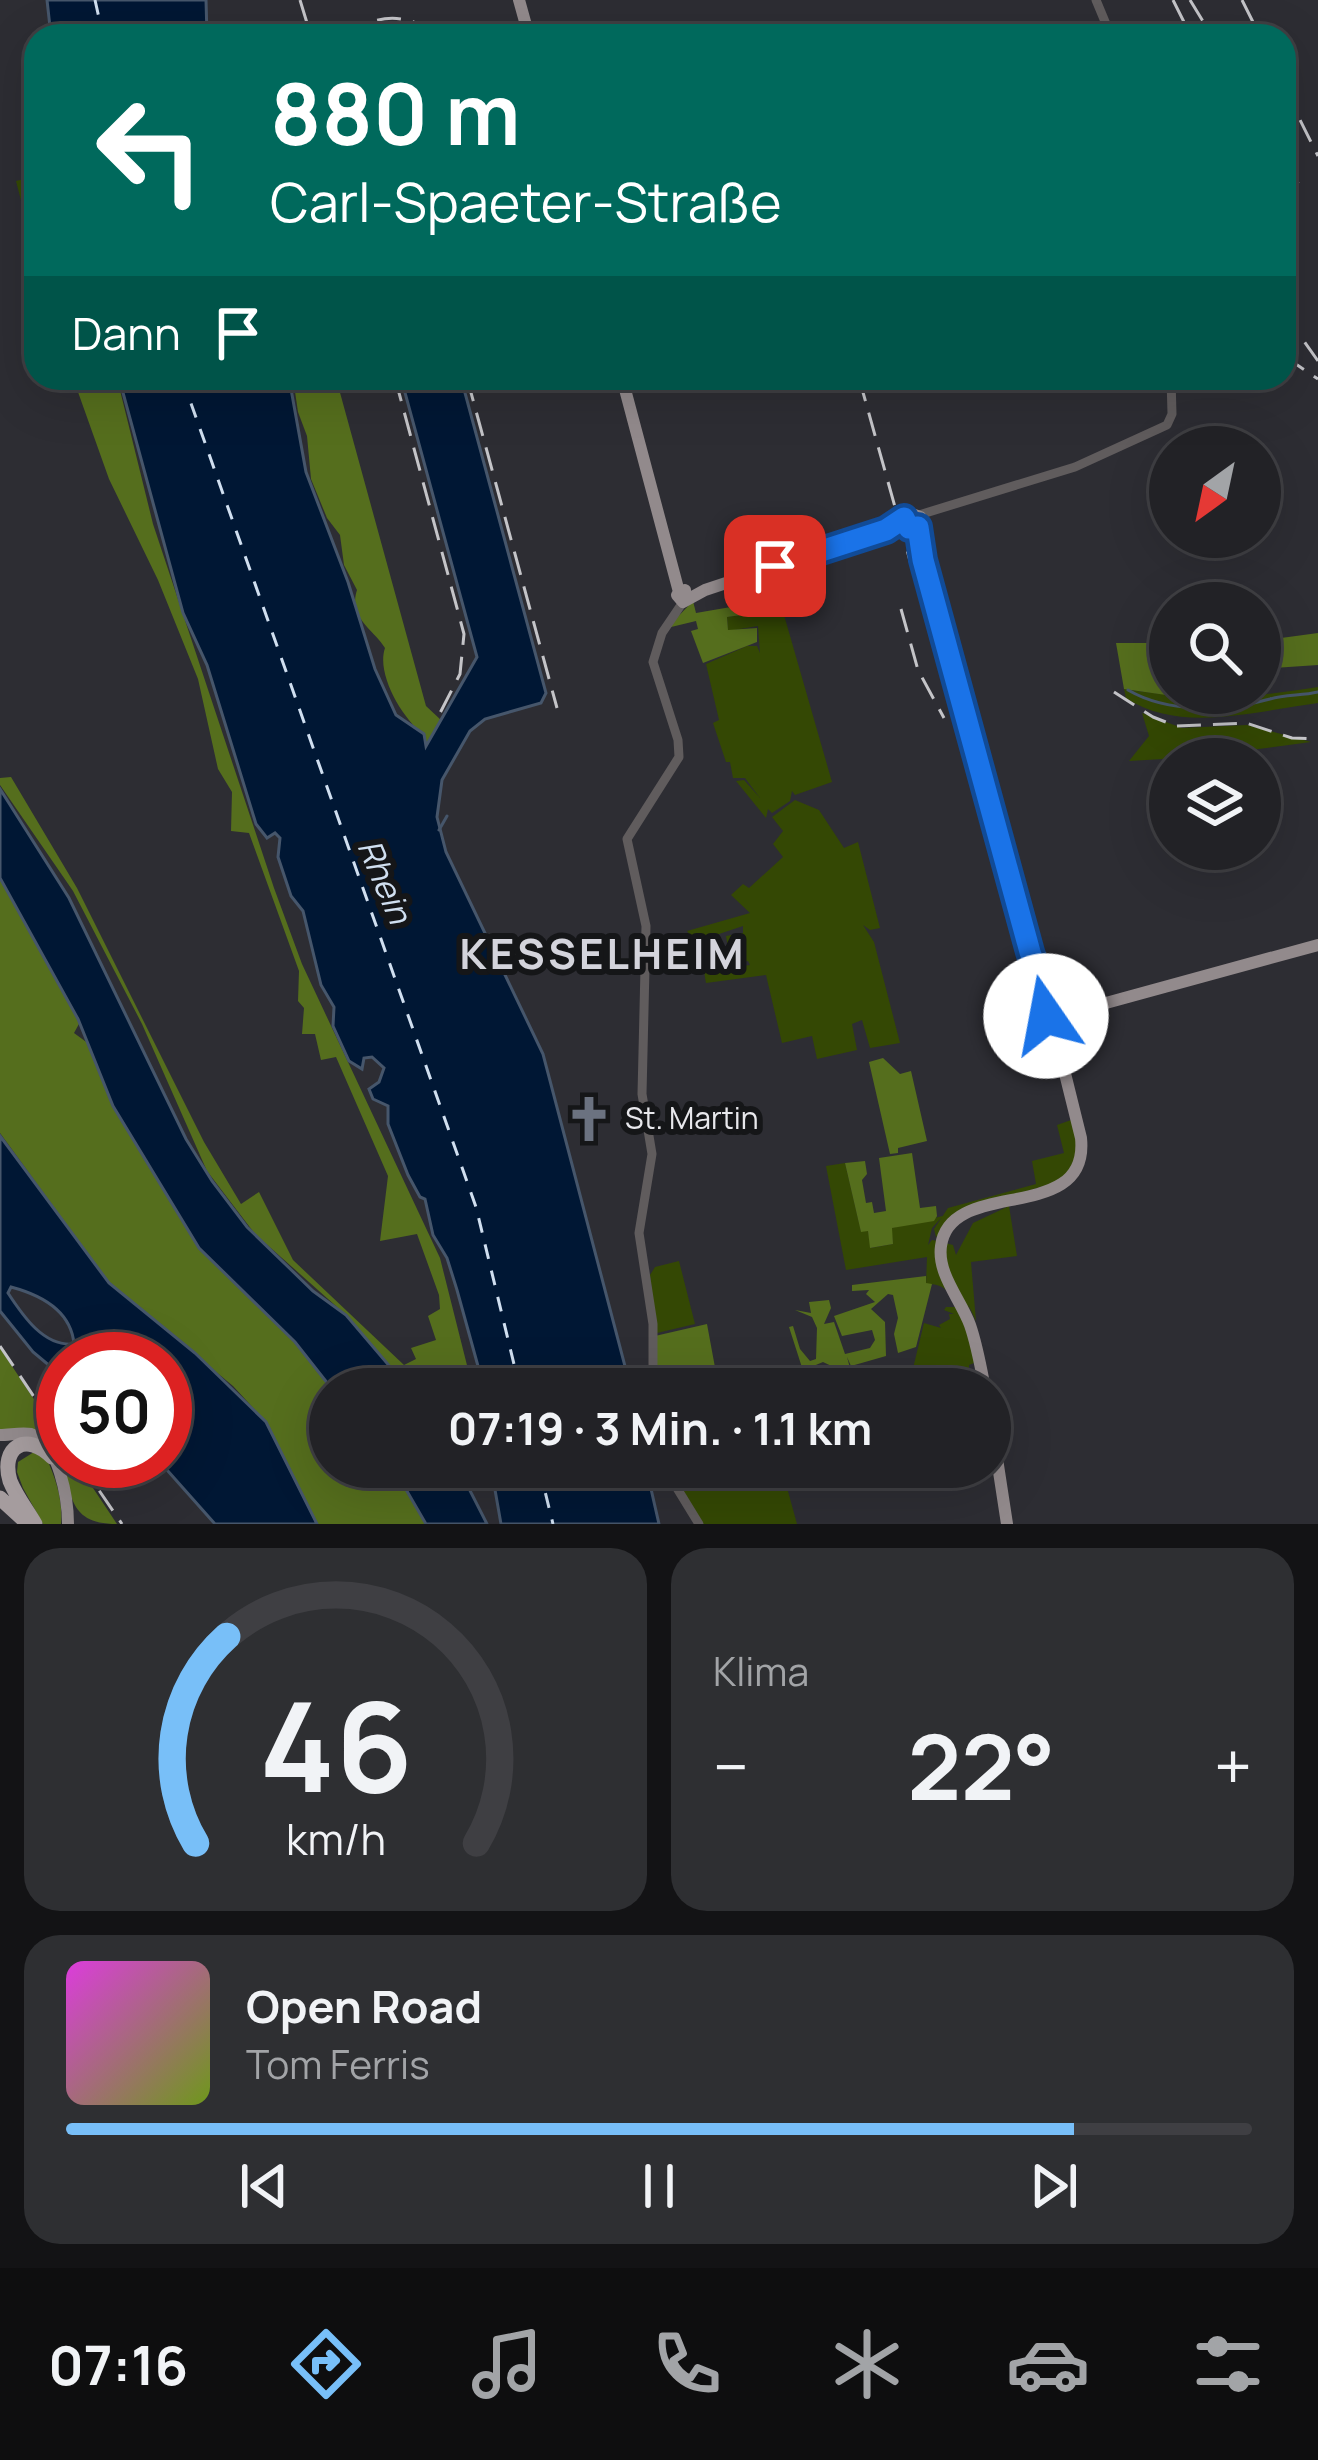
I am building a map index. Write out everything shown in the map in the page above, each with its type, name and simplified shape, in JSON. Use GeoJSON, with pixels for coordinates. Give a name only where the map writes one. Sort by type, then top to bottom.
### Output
{"type":"FeatureCollection","features":[{"type":"Feature","properties":{"kind":"highway"},"geometry":{"type":"LineString","coordinates":[[30,1524],[4,1477],[8,1458],[18,1445],[36,1445]]}},
{"type":"Feature","properties":{"kind":"highway"},"geometry":{"type":"LineString","coordinates":[[0,1498],[30,1524]]}},
{"type":"Feature","properties":{"kind":"main road"},"geometry":{"type":"LineString","coordinates":[[625,390],[684,595],[907,526],[920,553],[1030,952],[1059,1015],[1056,1044],[1082,1138],[1077,1169],[1055,1187],[965,1214],[945,1233],[940,1248],[944,1271],[969,1322],[981,1368]]}},
{"type":"Feature","properties":{"kind":"main road"},"geometry":{"type":"LineString","coordinates":[[1059,1015],[1318,945]]}},
{"type":"Feature","properties":{"kind":"main road"},"geometry":{"type":"LineString","coordinates":[[1030,952],[1034,980],[1059,1015]]}},
{"type":"Feature","properties":{"kind":"main road"},"geometry":{"type":"LineString","coordinates":[[1035,967],[1052,992],[1065,1000],[1106,1004]]}},
{"type":"Feature","properties":{"kind":"main road"},"geometry":{"type":"LineString","coordinates":[[0,1435],[36,1437]]}},
{"type":"Feature","properties":{"kind":"main road"},"geometry":{"type":"LineString","coordinates":[[0,1462],[4,1477]]}},
{"type":"Feature","properties":{"kind":"main road"},"geometry":{"type":"LineString","coordinates":[[64,1488],[68,1521]]}},
{"type":"Feature","properties":{"kind":"main road"},"geometry":{"type":"LineString","coordinates":[[1001,1488],[1007,1524]]}},
{"type":"Feature","properties":{"kind":"street"},"geometry":{"type":"LineString","coordinates":[[907,526],[1075,467],[1170,422],[1171,390]]}},
{"type":"Feature","properties":{"kind":"street"},"geometry":{"type":"LineString","coordinates":[[653,1368],[653,1324],[639,1233],[652,1154],[642,1094],[646,926],[627,839],[679,757],[654,653],[684,595]]}},
{"type":"Feature","properties":{"kind":"street"},"geometry":{"type":"LineString","coordinates":[[677,1488],[699,1524]]}},
{"type":"Feature","properties":{"kind":"green space"},"geometry":{"type":"Polygon","coordinates":[[[24,179],[24,212],[16,181],[24,179]]]}},
{"type":"Feature","properties":{"kind":"green space"},"geometry":{"type":"Polygon","coordinates":[[[77,390],[120,390],[153,524],[274,888],[302,964],[440,1258],[468,1368],[391,1368],[346,1315],[255,1234],[207,1171],[142,1024],[73,891],[0,785],[0,778],[11,777],[77,888],[204,1142],[241,1204],[259,1192],[293,1260],[404,1365],[416,1359],[411,1348],[436,1340],[428,1316],[440,1309],[439,1295],[417,1234],[380,1241],[388,1176],[336,1057],[321,1060],[315,1034],[302,1034],[299,971],[249,833],[231,831],[232,792],[218,769],[198,679],[158,580],[109,479],[77,390]]]}},
{"type":"Feature","properties":{"kind":"green space"},"geometry":{"type":"Polygon","coordinates":[[[295,390],[339,390],[426,706],[442,721],[428,746],[393,695],[384,670],[385,648],[356,608],[357,590],[344,565],[340,535],[327,518],[311,479],[307,436],[295,390]]]}},
{"type":"Feature","properties":{"kind":"green space"},"geometry":{"type":"Polygon","coordinates":[[[693,601],[696,613],[754,603],[756,613],[727,617],[728,630],[757,628],[757,642],[703,663],[691,631],[698,629],[696,621],[667,628],[693,601]]]}},
{"type":"Feature","properties":{"kind":"green space"},"geometry":{"type":"Polygon","coordinates":[[[780,601],[832,782],[795,795],[792,791],[790,801],[772,813],[768,809],[766,818],[736,781],[744,780],[760,798],[745,778],[733,778],[730,762],[726,762],[713,723],[719,720],[706,664],[747,646],[757,646],[760,653],[758,626],[728,631],[727,617],[757,613],[755,603],[780,601]]]}},
{"type":"Feature","properties":{"kind":"green space"},"geometry":{"type":"Polygon","coordinates":[[[1318,633],[1318,665],[1281,668],[1281,638],[1318,633]]]}},
{"type":"Feature","properties":{"kind":"green space"},"geometry":{"type":"Polygon","coordinates":[[[1116,643],[1149,643],[1149,693],[1124,689],[1116,643]]]}},
{"type":"Feature","properties":{"kind":"green space"},"geometry":{"type":"Polygon","coordinates":[[[1318,687],[1318,703],[1281,708],[1281,692],[1318,687]]]}},
{"type":"Feature","properties":{"kind":"green space"},"geometry":{"type":"Polygon","coordinates":[[[1124,689],[1149,692],[1149,710],[1126,698],[1124,689]]]}},
{"type":"Feature","properties":{"kind":"green space"},"geometry":{"type":"Polygon","coordinates":[[[1142,713],[1182,728],[1247,725],[1311,742],[1281,746],[1281,738],[1149,738],[1149,760],[1129,761],[1149,736],[1142,713]]]}},
{"type":"Feature","properties":{"kind":"green space"},"geometry":{"type":"Polygon","coordinates":[[[1166,714],[1244,714],[1194,718],[1166,714]]]}},
{"type":"Feature","properties":{"kind":"green space"},"geometry":{"type":"Polygon","coordinates":[[[795,800],[819,810],[844,848],[858,842],[880,928],[870,930],[863,925],[874,942],[900,1043],[870,1048],[862,1020],[852,1024],[857,1050],[817,1059],[812,1036],[782,1043],[766,975],[706,983],[704,971],[750,965],[748,961],[731,964],[726,936],[743,933],[743,926],[695,942],[687,931],[750,913],[731,895],[743,884],[749,888],[783,857],[773,844],[783,831],[772,817],[795,800]]]}},
{"type":"Feature","properties":{"kind":"green space"},"geometry":{"type":"Polygon","coordinates":[[[0,877],[80,1022],[74,1033],[89,1044],[113,1106],[198,1248],[315,1368],[309,1368],[309,1488],[405,1488],[426,1524],[317,1524],[266,1422],[192,1352],[192,1332],[168,1332],[109,1283],[0,1133],[0,877]]]}},
{"type":"Feature","properties":{"kind":"green space"},"geometry":{"type":"Polygon","coordinates":[[[883,1058],[900,1074],[911,1071],[927,1141],[890,1154],[869,1062],[883,1058]]]}},
{"type":"Feature","properties":{"kind":"green space"},"geometry":{"type":"Polygon","coordinates":[[[1074,1119],[1080,1146],[1066,1179],[972,1208],[936,1237],[934,1229],[948,1208],[1036,1184],[1032,1161],[1064,1153],[1057,1125],[1074,1119]]]}},
{"type":"Feature","properties":{"kind":"green space"},"geometry":{"type":"Polygon","coordinates":[[[912,1153],[920,1208],[936,1206],[937,1216],[934,1221],[892,1228],[893,1244],[870,1248],[868,1231],[861,1232],[845,1163],[865,1161],[867,1174],[862,1180],[866,1203],[872,1202],[874,1213],[886,1211],[879,1158],[912,1153]]]}},
{"type":"Feature","properties":{"kind":"green space"},"geometry":{"type":"Polygon","coordinates":[[[845,1163],[861,1231],[868,1231],[871,1248],[893,1244],[891,1228],[943,1216],[932,1228],[928,1245],[938,1241],[941,1270],[965,1320],[978,1368],[974,1363],[969,1368],[913,1368],[924,1323],[941,1328],[949,1314],[954,1314],[946,1307],[958,1307],[945,1289],[926,1284],[927,1257],[846,1270],[826,1166],[845,1163]]]}},
{"type":"Feature","properties":{"kind":"green space"},"geometry":{"type":"Polygon","coordinates":[[[1009,1206],[1017,1256],[971,1262],[976,1321],[968,1304],[986,1368],[955,1297],[946,1261],[945,1243],[953,1245],[956,1255],[973,1223],[1009,1206]]]}},
{"type":"Feature","properties":{"kind":"green space"},"geometry":{"type":"Polygon","coordinates":[[[679,1261],[695,1324],[657,1333],[650,1275],[655,1267],[679,1261]]]}},
{"type":"Feature","properties":{"kind":"green space"},"geometry":{"type":"Polygon","coordinates":[[[926,1276],[926,1283],[932,1284],[916,1347],[898,1353],[894,1334],[898,1318],[893,1295],[888,1294],[871,1309],[885,1322],[886,1356],[851,1366],[847,1357],[850,1368],[823,1362],[802,1368],[789,1327],[793,1326],[800,1349],[810,1361],[816,1359],[817,1328],[812,1317],[795,1310],[811,1313],[809,1302],[829,1300],[824,1324],[834,1322],[845,1354],[870,1348],[875,1340],[872,1330],[842,1336],[834,1316],[875,1302],[866,1294],[869,1290],[852,1291],[852,1285],[926,1276]]]}},
{"type":"Feature","properties":{"kind":"green space"},"geometry":{"type":"Polygon","coordinates":[[[707,1324],[715,1368],[655,1368],[655,1336],[707,1324]]]}},
{"type":"Feature","properties":{"kind":"green space"},"geometry":{"type":"Polygon","coordinates":[[[0,1348],[36,1402],[36,1443],[0,1431],[0,1348]]]}},
{"type":"Feature","properties":{"kind":"green space"},"geometry":{"type":"Polygon","coordinates":[[[36,1453],[36,1488],[57,1488],[61,1524],[43,1524],[23,1488],[18,1462],[36,1453]]]}},
{"type":"Feature","properties":{"kind":"green space"},"geometry":{"type":"Polygon","coordinates":[[[69,1488],[93,1488],[117,1524],[87,1518],[69,1488]]]}},
{"type":"Feature","properties":{"kind":"green space"},"geometry":{"type":"Polygon","coordinates":[[[679,1488],[787,1488],[797,1524],[701,1524],[679,1488]]]}},
{"type":"Feature","properties":{"kind":"water"},"geometry":{"type":"Polygon","coordinates":[[[47,0],[206,0],[207,24],[50,24],[47,0]]]}},
{"type":"Feature","properties":{"kind":"water","name":"Rhein"},"geometry":{"type":"Polygon","coordinates":[[[122,390],[291,390],[306,472],[375,669],[396,715],[424,734],[426,746],[477,657],[404,390],[464,390],[546,693],[541,703],[485,719],[470,731],[442,780],[437,817],[446,852],[543,1054],[625,1368],[478,1368],[425,1199],[408,1175],[388,1124],[388,1106],[373,1099],[369,1089],[379,1082],[384,1068],[372,1057],[364,1058],[362,1069],[349,1061],[333,1026],[334,1007],[321,985],[303,911],[291,896],[278,857],[280,838],[275,833],[267,838],[256,824],[207,665],[183,613],[122,390]]]}},
{"type":"Feature","properties":{"kind":"water"},"geometry":{"type":"Polygon","coordinates":[[[0,789],[69,898],[186,1139],[212,1181],[247,1227],[313,1291],[346,1315],[391,1368],[315,1368],[199,1248],[113,1106],[78,1019],[0,878],[0,789]]]}},
{"type":"Feature","properties":{"kind":"water"},"geometry":{"type":"Polygon","coordinates":[[[0,1136],[109,1283],[169,1332],[72,1332],[61,1314],[43,1300],[11,1287],[8,1293],[40,1332],[36,1332],[36,1354],[0,1311],[0,1136]]]}},
{"type":"Feature","properties":{"kind":"water"},"geometry":{"type":"Polygon","coordinates":[[[192,1351],[266,1422],[317,1524],[215,1524],[183,1488],[192,1488],[192,1351]]]}},
{"type":"Feature","properties":{"kind":"water"},"geometry":{"type":"Polygon","coordinates":[[[405,1488],[469,1488],[487,1524],[426,1524],[405,1488]]]}},
{"type":"Feature","properties":{"kind":"water"},"geometry":{"type":"Polygon","coordinates":[[[495,1488],[651,1488],[659,1524],[501,1524],[495,1488]]]}},
{"type":"Feature","properties":{"kind":"waterway"},"geometry":{"type":"LineString","coordinates":[[1128,690],[1161,703],[1198,708],[1318,692]]}},
{"type":"Feature","properties":{"kind":"waterway"},"geometry":{"type":"LineString","coordinates":[[439,830],[447,816]]}},
{"type":"Feature","properties":{"kind":"ferry route"},"geometry":{"type":"LineString","coordinates":[[95,0],[100,24]]}},
{"type":"Feature","properties":{"kind":"ferry route"},"geometry":{"type":"LineString","coordinates":[[186,390],[476,1207],[515,1368]]}},
{"type":"Feature","properties":{"kind":"ferry route"},"geometry":{"type":"LineString","coordinates":[[544,1488],[553,1524]]}},
{"type":"Feature","properties":{"kind":"railway"},"geometry":{"type":"LineString","coordinates":[[300,0],[307,24]]}},
{"type":"Feature","properties":{"kind":"railway"},"geometry":{"type":"LineString","coordinates":[[1173,0],[1185,24]]}},
{"type":"Feature","properties":{"kind":"railway"},"geometry":{"type":"LineString","coordinates":[[1190,0],[1205,24]]}},
{"type":"Feature","properties":{"kind":"railway"},"geometry":{"type":"LineString","coordinates":[[1242,0],[1254,24]]}},
{"type":"Feature","properties":{"kind":"railway"},"geometry":{"type":"LineString","coordinates":[[366,24],[392,18],[417,24]]}},
{"type":"Feature","properties":{"kind":"railway"},"geometry":{"type":"LineString","coordinates":[[1296,112],[1318,156]]}},
{"type":"Feature","properties":{"kind":"railway"},"geometry":{"type":"LineString","coordinates":[[1296,180],[1301,187]]}},
{"type":"Feature","properties":{"kind":"railway"},"geometry":{"type":"LineString","coordinates":[[1296,330],[1318,361]]}},
{"type":"Feature","properties":{"kind":"railway"},"geometry":{"type":"LineString","coordinates":[[1296,364],[1318,379]]}},
{"type":"Feature","properties":{"kind":"railway"},"geometry":{"type":"LineString","coordinates":[[398,390],[464,634],[460,674],[439,715]]}},
{"type":"Feature","properties":{"kind":"railway"},"geometry":{"type":"LineString","coordinates":[[470,390],[557,708]]}},
{"type":"Feature","properties":{"kind":"railway"},"geometry":{"type":"LineString","coordinates":[[862,390],[1036,1012]]}},
{"type":"Feature","properties":{"kind":"railway"},"geometry":{"type":"LineString","coordinates":[[901,609],[918,670],[944,718]]}},
{"type":"Feature","properties":{"kind":"railway"},"geometry":{"type":"LineString","coordinates":[[1114,692],[1176,726],[1246,723],[1292,738],[1318,739]]}},
{"type":"Feature","properties":{"kind":"railway"},"geometry":{"type":"LineString","coordinates":[[0,1346],[36,1400]]}},
{"type":"Feature","properties":{"kind":"railway"},"geometry":{"type":"LineString","coordinates":[[97,1488],[122,1524]]}},
{"type":"Feature","properties":{"kind":"place","name":"St. Martin"},"geometry":{"type":"Point","coordinates":[589,1119]}},
{"type":"Feature","properties":{"kind":"district","name":"KESSELHEIM"},"geometry":{"type":"Point","coordinates":[603,954]}},
{"type":"Feature","properties":{"kind":"route"},"geometry":{"type":"LineString","coordinates":[[775,566],[886,530],[904,518],[909,528],[918,527],[1030,952],[1040,982],[1058,1002],[1048,1007],[1046,1016]]}}]}
